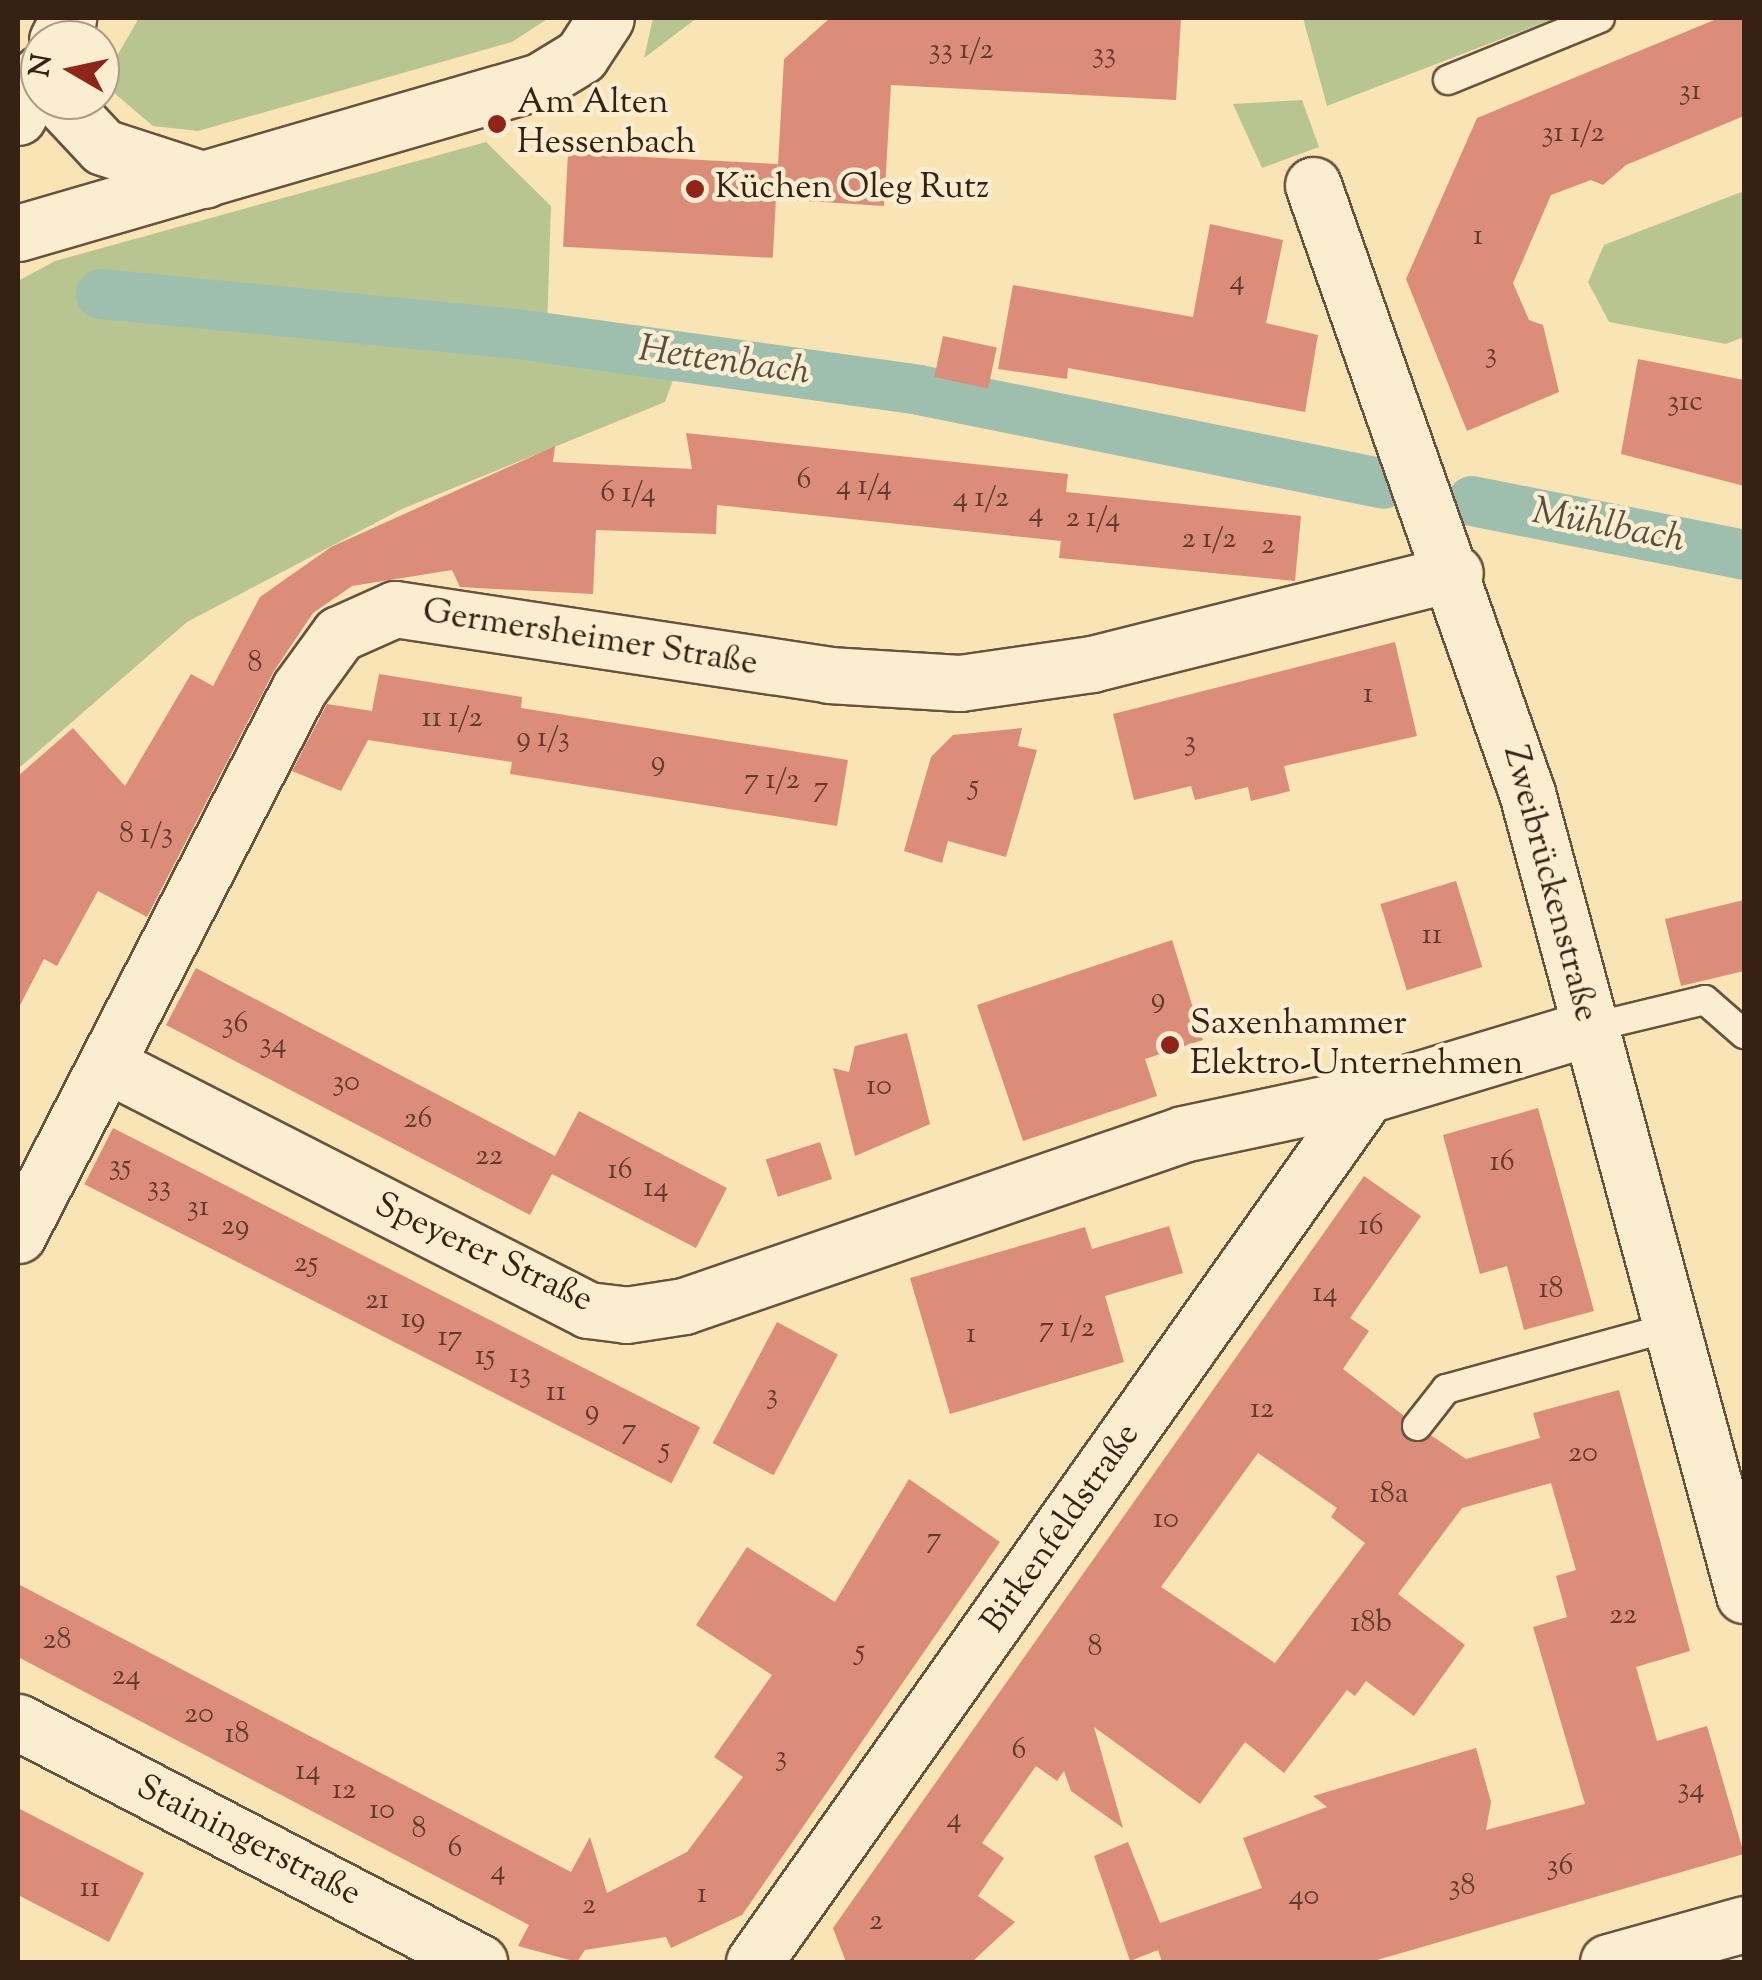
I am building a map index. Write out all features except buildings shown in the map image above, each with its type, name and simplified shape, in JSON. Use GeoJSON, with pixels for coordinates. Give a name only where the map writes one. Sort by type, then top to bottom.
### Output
{"type":"FeatureCollection","features":[{"type":"Feature","properties":{"kind":"street"},"geometry":{"type":"LineString","coordinates":[[18,234],[540,81],[580,56],[606,18]]}},
{"type":"Feature","properties":{"kind":"street"},"geometry":{"type":"LineString","coordinates":[[77,120],[102,147],[208,181]]}},
{"type":"Feature","properties":{"kind":"street","name":"Zweibrückenstraße"},"geometry":{"type":"LineString","coordinates":[[1312,185],[1455,573],[1527,793],[1744,1595]]}},
{"type":"Feature","properties":{"kind":"street","name":"Germersheimer Straße"},"geometry":{"type":"LineString","coordinates":[[18,1235],[299,689],[340,634],[395,609],[935,684],[1092,664],[1455,573]]}},
{"type":"Feature","properties":{"kind":"street"},"geometry":{"type":"LineString","coordinates":[[1367,1094],[1589,1028]]}},
{"type":"Feature","properties":{"kind":"street","name":"Speyerer Straße"},"geometry":{"type":"LineString","coordinates":[[108,1064],[588,1310],[684,1306],[1183,1134],[1367,1094]]}},
{"type":"Feature","properties":{"kind":"street","name":"Birkenfeldstraße"},"geometry":{"type":"LineString","coordinates":[[754,1962],[1367,1094]]}},
{"type":"Feature","properties":{"kind":"street","name":"Stainingerstraße"},"geometry":{"type":"LineString","coordinates":[[18,1722],[479,1962]]}},
{"type":"Feature","properties":{"kind":"street"},"geometry":{"type":"LineString","coordinates":[[1608,1962],[1744,1924]]}},
{"type":"Feature","properties":{"kind":"lane"},"geometry":{"type":"LineString","coordinates":[[1448,80],[1600,18]]}},
{"type":"Feature","properties":{"kind":"lane"},"geometry":{"type":"LineString","coordinates":[[1589,1028],[1705,1000],[1744,1034]]}},
{"type":"Feature","properties":{"kind":"lane"},"geometry":{"type":"LineString","coordinates":[[1417,1426],[1446,1389],[1672,1327]]}},
{"type":"Feature","properties":{"kind":"green space"},"geometry":{"type":"Polygon","coordinates":[[[139,18],[549,18],[512,42],[198,131],[153,126],[120,98],[120,51],[139,18]]]}},
{"type":"Feature","properties":{"kind":"green space"},"geometry":{"type":"Polygon","coordinates":[[[653,18],[697,18],[644,58],[653,18]]]}},
{"type":"Feature","properties":{"kind":"green space"},"geometry":{"type":"Polygon","coordinates":[[[1303,18],[1556,18],[1327,106],[1303,18]]]}},
{"type":"Feature","properties":{"kind":"green space"},"geometry":{"type":"Polygon","coordinates":[[[1302,100],[1319,147],[1262,168],[1233,104],[1302,100]]]}},
{"type":"Feature","properties":{"kind":"green space"},"geometry":{"type":"Polygon","coordinates":[[[486,142],[551,206],[546,361],[674,377],[665,402],[402,509],[187,622],[18,769],[18,281],[55,261],[486,142]]]}},
{"type":"Feature","properties":{"kind":"green space"},"geometry":{"type":"Polygon","coordinates":[[[1744,191],[1744,337],[1726,344],[1609,322],[1588,282],[1604,245],[1744,191]]]}},
{"type":"Feature","properties":{"kind":"waterway","name":"Hettenbach"},"geometry":{"type":"LineString","coordinates":[[101,294],[517,334],[919,390],[1384,484]]}},
{"type":"Feature","properties":{"kind":"waterway","name":"Mühlbach"},"geometry":{"type":"LineString","coordinates":[[1472,501],[1744,555]]}},
{"type":"Feature","properties":{"kind":"place","name":"Am Alten Hessenbach"},"geometry":{"type":"Point","coordinates":[497,124]}},
{"type":"Feature","properties":{"kind":"place","name":"Küchen Oleg Rutz"},"geometry":{"type":"Point","coordinates":[695,189]}},
{"type":"Feature","properties":{"kind":"place","name":"Saxenhammer Elektro-Unternehmen"},"geometry":{"type":"Point","coordinates":[1170,1045]}}]}
